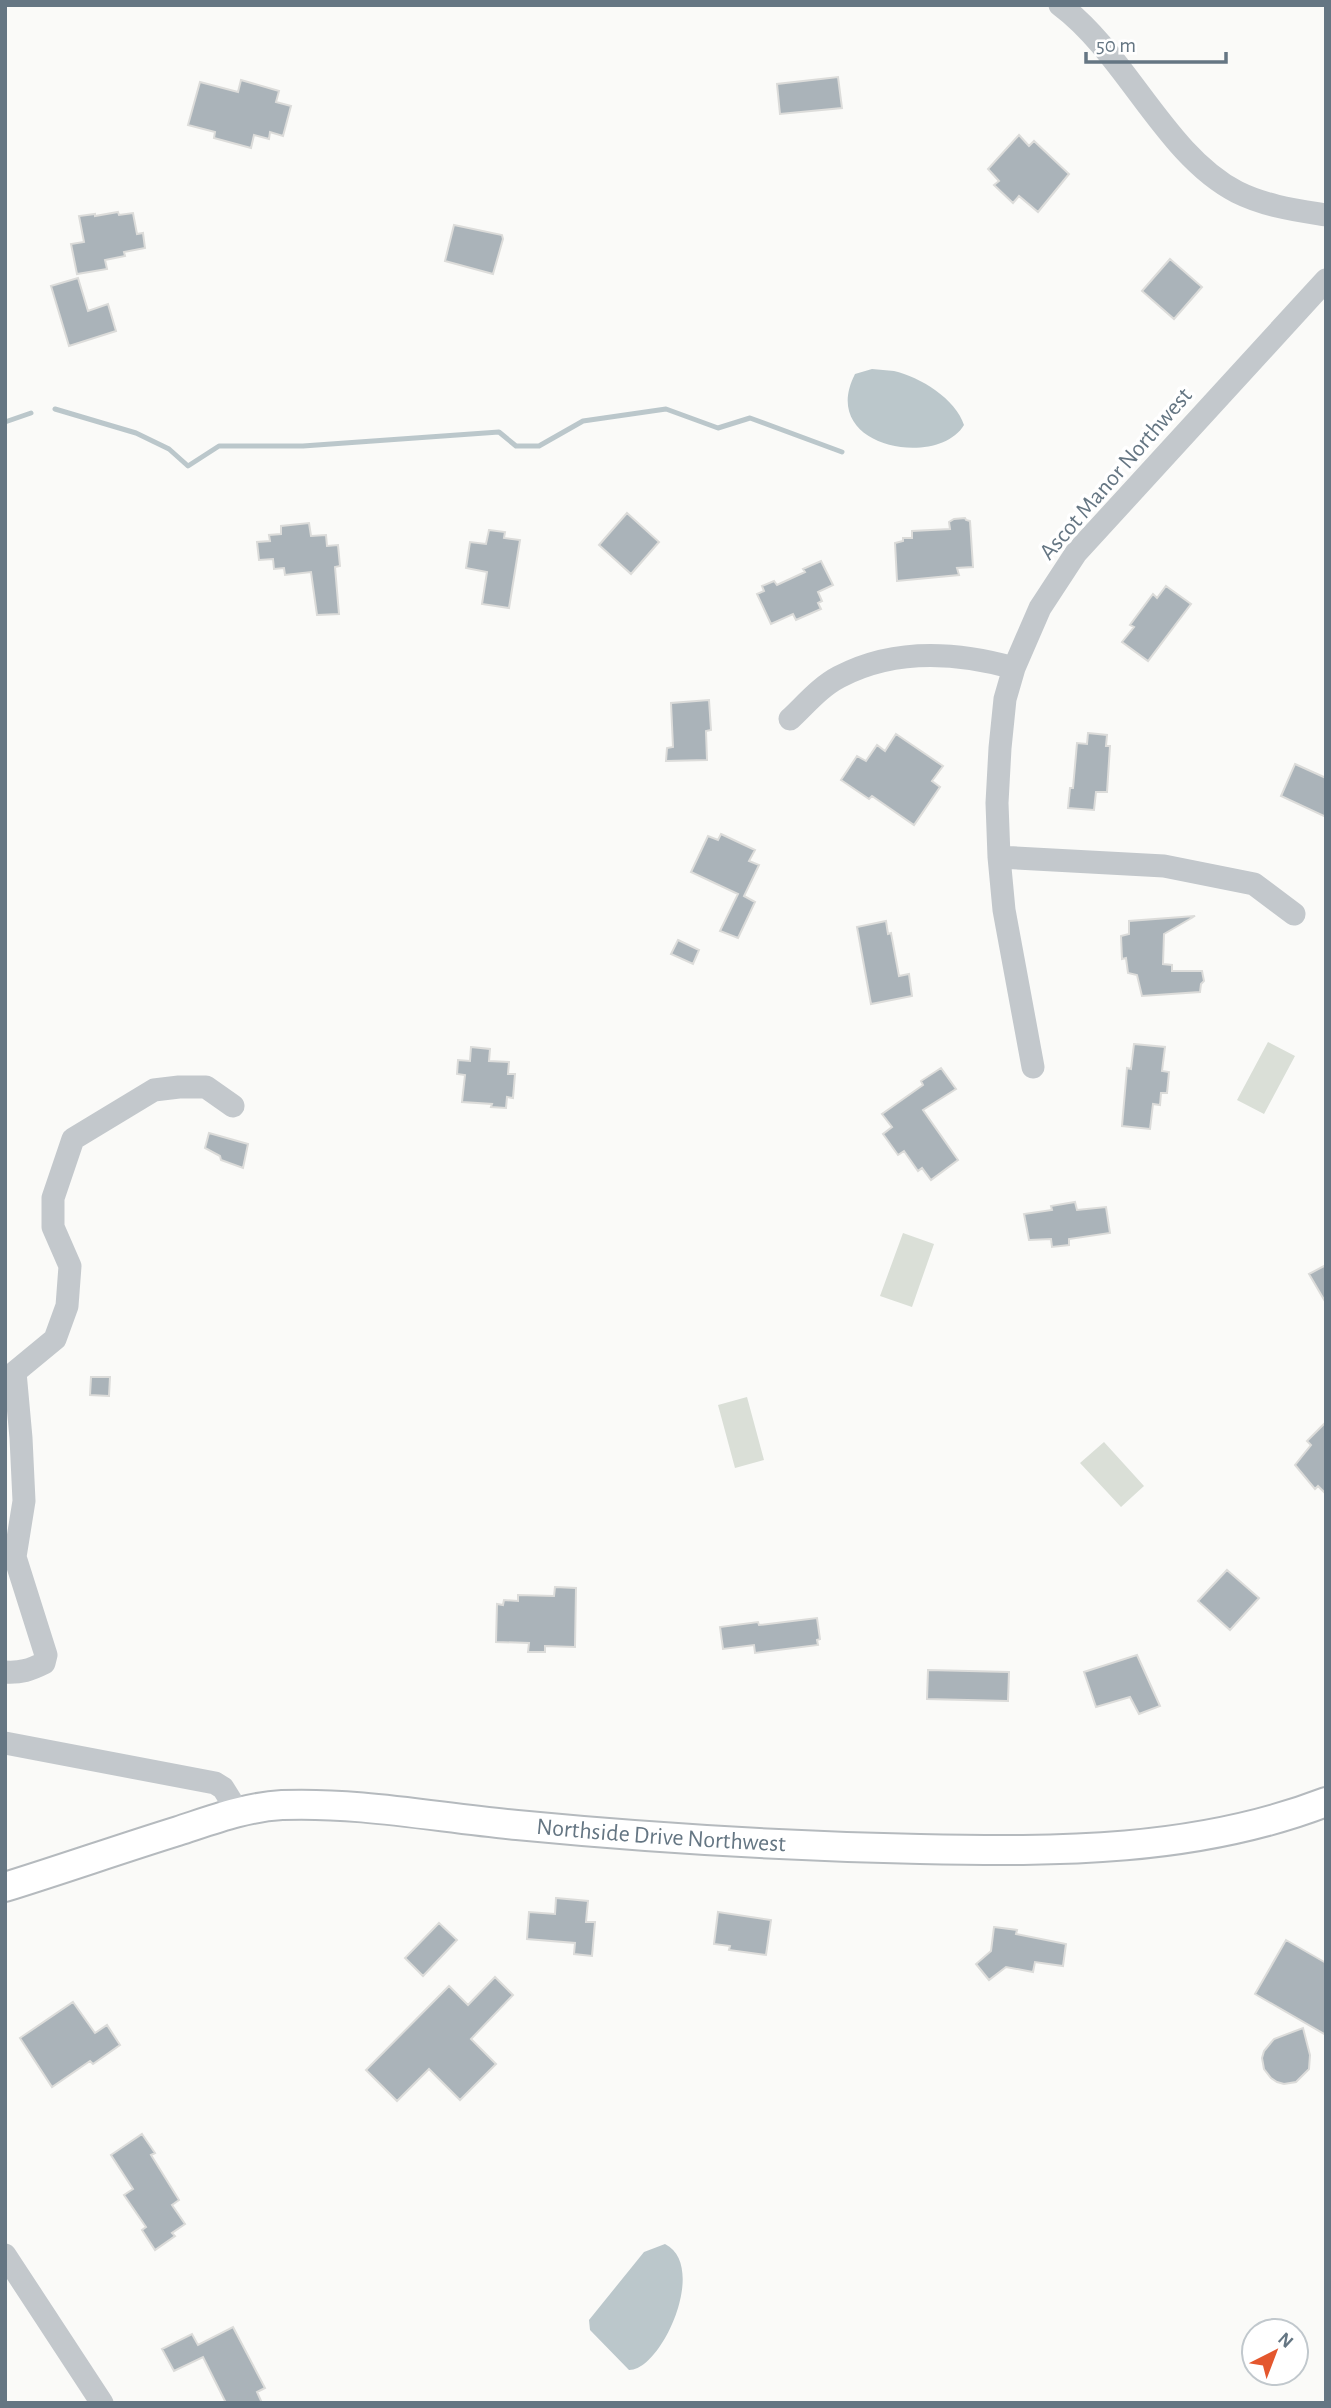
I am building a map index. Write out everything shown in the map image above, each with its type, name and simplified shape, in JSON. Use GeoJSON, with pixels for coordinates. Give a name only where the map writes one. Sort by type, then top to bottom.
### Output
{"type":"FeatureCollection","features":[{"type":"Feature","properties":{"kind":"main road","name":"Northside Drive Northwest"},"geometry":{"type":"LineString","coordinates":[[5,1887],[238,1812],[283,1805],[377,1809],[659,1838],[818,1847],[1009,1851],[1099,1848],[1177,1841],[1262,1823],[1326,1802]]}},
{"type":"Feature","properties":{"kind":"street"},"geometry":{"type":"LineString","coordinates":[[1060,5],[1107,51],[1181,146],[1208,171],[1235,191],[1256,200],[1284,209],[1326,215]]}},
{"type":"Feature","properties":{"kind":"street","name":"Ascot Manor Northwest"},"geometry":{"type":"LineString","coordinates":[[1033,1067],[1004,910],[999,857],[997,803],[1000,748],[1005,699],[1014,668],[1040,608],[1076,553],[1326,280]]}},
{"type":"Feature","properties":{"kind":"street"},"geometry":{"type":"LineString","coordinates":[[790,719],[822,688],[840,676],[882,662],[926,655],[954,656],[1014,668]]}},
{"type":"Feature","properties":{"kind":"street"},"geometry":{"type":"LineString","coordinates":[[999,857],[1164,866],[1254,884],[1294,914]]}},
{"type":"Feature","properties":{"kind":"street"},"geometry":{"type":"LineString","coordinates":[[5,1672],[21,1673],[31,1670],[44,1662],[46,1655],[15,1557],[24,1501],[15,1372],[55,1339],[67,1306],[70,1266],[53,1227],[53,1198],[73,1139],[154,1090],[206,1087],[233,1106]]}},
{"type":"Feature","properties":{"kind":"street"},"geometry":{"type":"LineString","coordinates":[[5,1742],[215,1783],[223,1788],[238,1812]]}},
{"type":"Feature","properties":{"kind":"street"},"geometry":{"type":"LineString","coordinates":[[5,2255],[102,2403]]}},
{"type":"Feature","properties":{"kind":"shaded area"},"geometry":{"type":"Polygon","coordinates":[[[872,369],[904,374],[936,390],[953,406],[964,425],[950,438],[931,446],[908,448],[886,444],[866,434],[852,419],[848,399],[855,374],[872,369]]]}},
{"type":"Feature","properties":{"kind":"shaded area"},"geometry":{"type":"Polygon","coordinates":[[[1268,1042],[1295,1056],[1264,1114],[1237,1100],[1268,1042]]]}},
{"type":"Feature","properties":{"kind":"shaded area"},"geometry":{"type":"Polygon","coordinates":[[[903,1233],[934,1244],[912,1307],[880,1296],[903,1233]]]}},
{"type":"Feature","properties":{"kind":"shaded area"},"geometry":{"type":"Polygon","coordinates":[[[747,1397],[764,1460],[735,1468],[718,1405],[747,1397]]]}},
{"type":"Feature","properties":{"kind":"shaded area"},"geometry":{"type":"Polygon","coordinates":[[[1104,1442],[1144,1486],[1121,1507],[1080,1463],[1104,1442]]]}},
{"type":"Feature","properties":{"kind":"shaded area"},"geometry":{"type":"Polygon","coordinates":[[[665,2244],[677,2256],[682,2273],[676,2316],[654,2354],[642,2366],[629,2370],[590,2330],[589,2320],[644,2252],[665,2244]]]}},
{"type":"Feature","properties":{"kind":"building"},"geometry":{"type":"Polygon","coordinates":[[[838,77],[842,108],[780,114],[777,84],[838,77]]]}},
{"type":"Feature","properties":{"kind":"building"},"geometry":{"type":"Polygon","coordinates":[[[241,80],[279,91],[276,102],[291,106],[283,136],[270,132],[269,139],[254,135],[251,148],[214,138],[215,132],[188,125],[200,82],[238,92],[241,80]]]}},
{"type":"Feature","properties":{"kind":"building"},"geometry":{"type":"Polygon","coordinates":[[[1019,135],[1029,146],[1034,141],[1069,174],[1038,212],[1019,196],[1013,203],[994,185],[999,181],[988,169],[1019,135]]]}},
{"type":"Feature","properties":{"kind":"building"},"geometry":{"type":"Polygon","coordinates":[[[118,212],[119,215],[133,213],[137,234],[143,233],[145,248],[124,252],[125,256],[105,260],[107,269],[77,274],[71,244],[84,242],[79,216],[118,212]]]}},
{"type":"Feature","properties":{"kind":"building"},"geometry":{"type":"Polygon","coordinates":[[[454,225],[502,235],[493,274],[445,261],[454,225]]]}},
{"type":"Feature","properties":{"kind":"building"},"geometry":{"type":"Polygon","coordinates":[[[1170,259],[1202,287],[1174,319],[1142,291],[1170,259]]]}},
{"type":"Feature","properties":{"kind":"building"},"geometry":{"type":"Polygon","coordinates":[[[78,278],[88,311],[108,304],[116,331],[69,346],[51,286],[78,278]]]}},
{"type":"Feature","properties":{"kind":"building"},"geometry":{"type":"Polygon","coordinates":[[[627,513],[659,542],[631,574],[599,545],[627,513]]]}},
{"type":"Feature","properties":{"kind":"building"},"geometry":{"type":"Polygon","coordinates":[[[965,518],[970,521],[973,567],[957,568],[959,575],[897,581],[895,543],[903,541],[903,538],[912,538],[912,531],[950,529],[949,522],[965,518]]]}},
{"type":"Feature","properties":{"kind":"building"},"geometry":{"type":"Polygon","coordinates":[[[309,523],[311,536],[326,535],[327,546],[338,545],[340,566],[335,567],[339,614],[317,615],[311,572],[285,575],[284,568],[274,569],[273,559],[259,560],[257,542],[270,541],[269,535],[281,534],[281,526],[309,523]]]}},
{"type":"Feature","properties":{"kind":"building"},"geometry":{"type":"Polygon","coordinates":[[[489,530],[505,532],[504,538],[520,540],[509,608],[482,604],[487,572],[466,568],[470,542],[486,544],[489,530]]]}},
{"type":"Feature","properties":{"kind":"building"},"geometry":{"type":"Polygon","coordinates":[[[821,561],[833,585],[818,592],[822,601],[818,603],[821,609],[796,620],[793,614],[771,624],[757,594],[764,591],[762,586],[774,581],[777,585],[821,561]]]}},
{"type":"Feature","properties":{"kind":"building"},"geometry":{"type":"Polygon","coordinates":[[[1166,586],[1191,604],[1148,661],[1122,642],[1134,627],[1130,625],[1153,594],[1157,598],[1166,586]]]}},
{"type":"Feature","properties":{"kind":"building"},"geometry":{"type":"Polygon","coordinates":[[[709,700],[711,730],[706,731],[707,760],[666,761],[667,748],[673,747],[671,703],[709,700]]]}},
{"type":"Feature","properties":{"kind":"building"},"geometry":{"type":"Polygon","coordinates":[[[1088,733],[1107,735],[1106,746],[1110,746],[1107,792],[1096,792],[1094,810],[1068,808],[1070,788],[1073,788],[1077,743],[1087,744],[1088,733]]]}},
{"type":"Feature","properties":{"kind":"building"},"geometry":{"type":"Polygon","coordinates":[[[896,734],[943,766],[932,781],[940,787],[914,825],[872,796],[869,799],[841,780],[857,756],[866,761],[877,745],[885,751],[896,734]]]}},
{"type":"Feature","properties":{"kind":"building"},"geometry":{"type":"Polygon","coordinates":[[[1295,764],[1326,778],[1326,817],[1281,796],[1295,764]]]}},
{"type":"Feature","properties":{"kind":"building"},"geometry":{"type":"Polygon","coordinates":[[[721,834],[755,850],[749,861],[759,865],[744,896],[755,902],[738,938],[720,931],[738,894],[691,872],[708,836],[718,840],[721,834]]]}},
{"type":"Feature","properties":{"kind":"building"},"geometry":{"type":"Polygon","coordinates":[[[1195,916],[1164,934],[1163,964],[1172,965],[1172,971],[1202,971],[1204,981],[1200,992],[1142,996],[1137,975],[1128,973],[1126,958],[1122,959],[1121,936],[1129,934],[1129,921],[1195,916]]]}},
{"type":"Feature","properties":{"kind":"building"},"geometry":{"type":"Polygon","coordinates":[[[886,921],[888,934],[891,933],[899,976],[909,974],[912,996],[871,1004],[857,927],[886,921]]]}},
{"type":"Feature","properties":{"kind":"building"},"geometry":{"type":"Polygon","coordinates":[[[678,940],[699,950],[693,964],[671,954],[678,940]]]}},
{"type":"Feature","properties":{"kind":"building"},"geometry":{"type":"Polygon","coordinates":[[[1134,1044],[1165,1047],[1162,1071],[1169,1072],[1167,1093],[1161,1093],[1160,1105],[1153,1104],[1150,1129],[1122,1126],[1127,1068],[1131,1069],[1134,1044]]]}},
{"type":"Feature","properties":{"kind":"building"},"geometry":{"type":"Polygon","coordinates":[[[471,1047],[490,1049],[489,1061],[509,1062],[508,1074],[515,1074],[513,1098],[507,1097],[506,1108],[462,1102],[465,1075],[457,1074],[458,1060],[470,1061],[471,1047]]]}},
{"type":"Feature","properties":{"kind":"building"},"geometry":{"type":"Polygon","coordinates":[[[941,1068],[956,1089],[923,1110],[958,1160],[931,1180],[922,1168],[918,1171],[904,1151],[898,1155],[883,1134],[892,1127],[882,1114],[923,1085],[921,1081],[941,1068]]]}},
{"type":"Feature","properties":{"kind":"building"},"geometry":{"type":"Polygon","coordinates":[[[209,1133],[248,1144],[243,1168],[221,1160],[220,1156],[205,1148],[209,1133]]]}},
{"type":"Feature","properties":{"kind":"building"},"geometry":{"type":"Polygon","coordinates":[[[1075,1202],[1077,1210],[1106,1207],[1110,1233],[1069,1239],[1069,1245],[1052,1247],[1051,1239],[1029,1240],[1024,1214],[1052,1210],[1051,1206],[1075,1202]]]}},
{"type":"Feature","properties":{"kind":"building"},"geometry":{"type":"Polygon","coordinates":[[[1326,1265],[1326,1303],[1309,1274],[1326,1265]]]}},
{"type":"Feature","properties":{"kind":"building"},"geometry":{"type":"Polygon","coordinates":[[[91,1377],[110,1377],[109,1396],[90,1395],[91,1377]]]}},
{"type":"Feature","properties":{"kind":"building"},"geometry":{"type":"Polygon","coordinates":[[[1326,1422],[1326,1494],[1318,1486],[1315,1489],[1295,1465],[1311,1445],[1307,1441],[1326,1422]]]}},
{"type":"Feature","properties":{"kind":"building"},"geometry":{"type":"Polygon","coordinates":[[[1227,1570],[1259,1598],[1230,1630],[1198,1601],[1227,1570]]]}},
{"type":"Feature","properties":{"kind":"building"},"geometry":{"type":"Polygon","coordinates":[[[555,1587],[576,1588],[575,1647],[545,1646],[545,1652],[528,1652],[529,1643],[496,1642],[497,1604],[503,1605],[504,1600],[518,1601],[518,1595],[554,1596],[555,1587]]]}},
{"type":"Feature","properties":{"kind":"building"},"geometry":{"type":"Polygon","coordinates":[[[817,1618],[820,1639],[817,1640],[818,1645],[755,1653],[754,1645],[723,1649],[720,1627],[817,1618]]]}},
{"type":"Feature","properties":{"kind":"building"},"geometry":{"type":"Polygon","coordinates":[[[1137,1655],[1160,1706],[1139,1714],[1130,1697],[1096,1707],[1084,1672],[1137,1655]]]}},
{"type":"Feature","properties":{"kind":"building"},"geometry":{"type":"Polygon","coordinates":[[[928,1670],[1009,1672],[1008,1701],[927,1699],[928,1670]]]}},
{"type":"Feature","properties":{"kind":"building"},"geometry":{"type":"Polygon","coordinates":[[[556,1898],[588,1901],[586,1922],[595,1922],[592,1956],[574,1954],[575,1943],[527,1939],[529,1912],[555,1914],[556,1898]]]}},
{"type":"Feature","properties":{"kind":"building"},"geometry":{"type":"Polygon","coordinates":[[[718,1912],[771,1920],[766,1955],[729,1950],[730,1946],[714,1944],[718,1912]]]}},
{"type":"Feature","properties":{"kind":"building"},"geometry":{"type":"Polygon","coordinates":[[[439,1923],[457,1940],[423,1976],[405,1958],[439,1923]]]}},
{"type":"Feature","properties":{"kind":"building"},"geometry":{"type":"Polygon","coordinates":[[[994,1927],[1017,1930],[1016,1934],[1066,1944],[1063,1966],[1035,1962],[1033,1972],[1006,1967],[989,1980],[976,1964],[991,1951],[994,1927]]]}},
{"type":"Feature","properties":{"kind":"building"},"geometry":{"type":"Polygon","coordinates":[[[1286,1940],[1326,1963],[1326,2035],[1255,1994],[1286,1940]]]}},
{"type":"Feature","properties":{"kind":"building"},"geometry":{"type":"Polygon","coordinates":[[[495,1977],[513,1995],[471,2039],[496,2064],[460,2100],[429,2069],[397,2101],[366,2070],[449,1986],[468,2005],[495,1977]]]}},
{"type":"Feature","properties":{"kind":"building"},"geometry":{"type":"Polygon","coordinates":[[[73,2002],[95,2033],[107,2025],[120,2045],[93,2064],[90,2061],[52,2087],[20,2038],[73,2002]]]}},
{"type":"Feature","properties":{"kind":"building"},"geometry":{"type":"Polygon","coordinates":[[[1303,2028],[1310,2055],[1309,2069],[1296,2082],[1277,2082],[1264,2069],[1264,2051],[1274,2039],[1303,2028]]]}},
{"type":"Feature","properties":{"kind":"building"},"geometry":{"type":"Polygon","coordinates":[[[142,2134],[155,2153],[151,2155],[179,2200],[172,2205],[185,2224],[172,2233],[175,2236],[155,2250],[142,2230],[146,2227],[124,2195],[133,2189],[111,2155],[142,2134]]]}},
{"type":"Feature","properties":{"kind":"building"},"geometry":{"type":"Polygon","coordinates":[[[233,2327],[265,2388],[257,2392],[262,2403],[226,2403],[203,2357],[174,2371],[162,2349],[192,2334],[198,2345],[233,2327]]]}},
{"type":"Feature","properties":{"kind":"waterway"},"geometry":{"type":"LineString","coordinates":[[55,409],[136,433],[169,449],[188,466],[219,446],[303,446],[499,432],[516,446],[539,446],[583,421],[666,409],[718,428],[750,418],[842,452]]}},
{"type":"Feature","properties":{"kind":"waterway"},"geometry":{"type":"LineString","coordinates":[[5,422],[31,413]]}}]}
